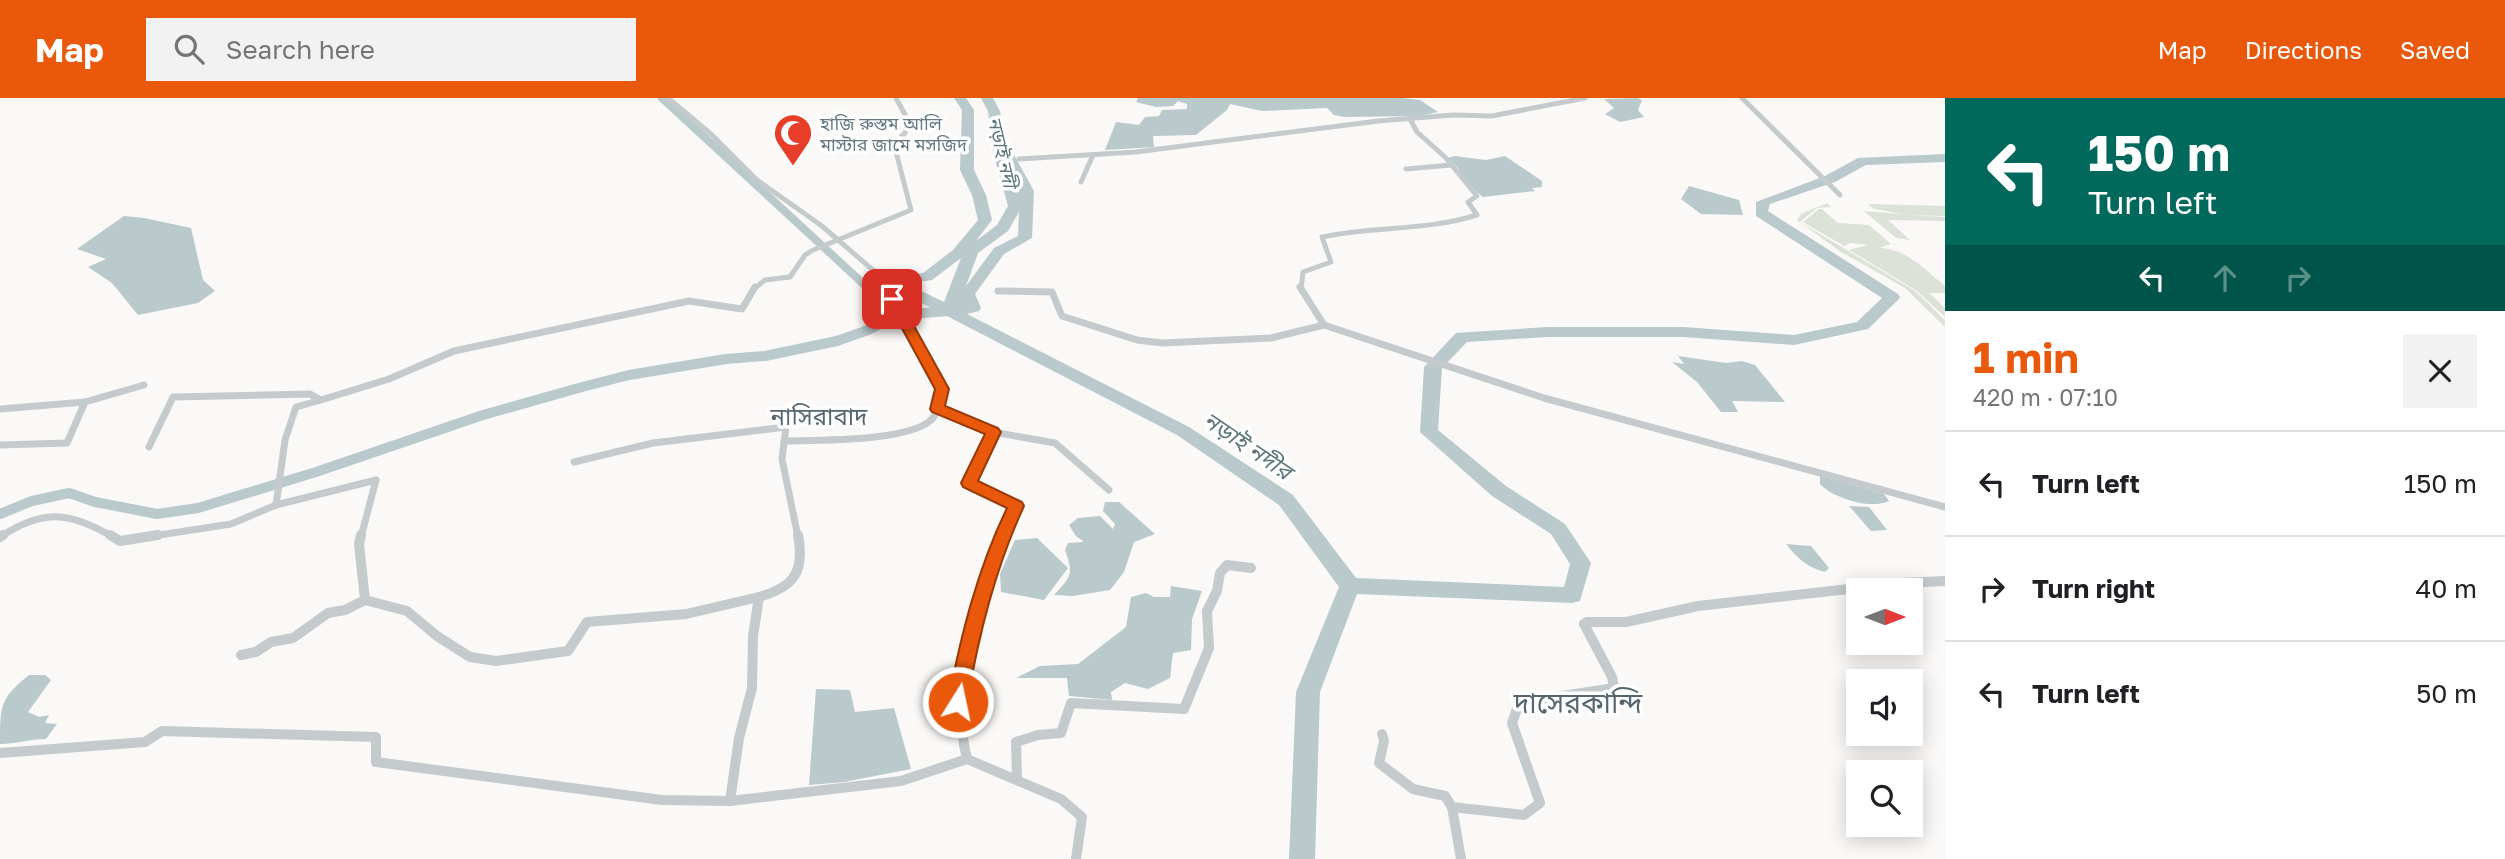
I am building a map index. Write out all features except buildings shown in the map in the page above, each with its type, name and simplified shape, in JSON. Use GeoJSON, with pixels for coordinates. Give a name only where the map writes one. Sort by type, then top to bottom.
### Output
{"type":"FeatureCollection","features":[{"type":"Feature","properties":{"kind":"street"},"geometry":{"type":"LineString","coordinates":[[668,98],[711,134],[757,180],[841,240],[880,277],[942,389],[937,409],[930,421],[907,432],[849,439],[784,441]]}},
{"type":"Feature","properties":{"kind":"street"},"geometry":{"type":"LineString","coordinates":[[276,505],[285,440],[296,407],[363,389],[434,362],[454,351],[689,301],[743,309],[756,284],[763,278],[790,277],[805,254],[911,210],[911,201],[897,162],[894,144],[905,133],[909,122],[896,98]]}},
{"type":"Feature","properties":{"kind":"street"},"geometry":{"type":"LineString","coordinates":[[1019,159],[1136,152],[1244,136],[1410,119],[1492,116],[1585,98]]}},
{"type":"Feature","properties":{"kind":"street"},"geometry":{"type":"LineString","coordinates":[[1742,98],[1840,195]]}},
{"type":"Feature","properties":{"kind":"street"},"geometry":{"type":"LineString","coordinates":[[1540,100],[1549,104]]}},
{"type":"Feature","properties":{"kind":"street"},"geometry":{"type":"LineString","coordinates":[[1328,327],[1300,287],[1303,272],[1331,262],[1322,237],[1369,229],[1445,223],[1475,216],[1468,202],[1477,197],[1445,157],[1418,132],[1410,119]]}},
{"type":"Feature","properties":{"kind":"street"},"geometry":{"type":"LineString","coordinates":[[1081,182],[1093,155]]}},
{"type":"Feature","properties":{"kind":"street"},"geometry":{"type":"LineString","coordinates":[[1406,169],[1451,165]]}},
{"type":"Feature","properties":{"kind":"street"},"geometry":{"type":"LineString","coordinates":[[998,291],[1052,292],[1062,316],[1098,329],[1149,342],[1271,338],[1328,327],[1544,398],[1945,507]]}},
{"type":"Feature","properties":{"kind":"street"},"geometry":{"type":"LineString","coordinates":[[0,409],[85,402],[144,385]]}},
{"type":"Feature","properties":{"kind":"street"},"geometry":{"type":"LineString","coordinates":[[149,447],[173,397],[310,394],[321,400]]}},
{"type":"Feature","properties":{"kind":"street"},"geometry":{"type":"LineString","coordinates":[[0,445],[67,443],[85,402]]}},
{"type":"Feature","properties":{"kind":"street"},"geometry":{"type":"LineString","coordinates":[[937,409],[993,432],[1055,443],[1109,490]]}},
{"type":"Feature","properties":{"kind":"street"},"geometry":{"type":"LineString","coordinates":[[241,655],[256,652],[271,642],[293,638],[328,613],[345,610],[365,600],[407,611],[437,636],[470,657],[496,662],[568,651],[587,622],[686,614],[776,592],[795,579],[800,562],[795,516],[782,459],[786,427],[653,443],[574,462]]}},
{"type":"Feature","properties":{"kind":"street"},"geometry":{"type":"LineString","coordinates":[[967,759],[958,702],[969,642],[999,543],[1016,506],[969,483],[993,432]]}},
{"type":"Feature","properties":{"kind":"street"},"geometry":{"type":"LineString","coordinates":[[0,537],[18,525],[60,515],[85,521],[120,541],[231,524],[276,505],[376,480],[359,544],[365,600]]}},
{"type":"Feature","properties":{"kind":"street"},"geometry":{"type":"LineString","coordinates":[[1017,779],[1016,742],[1038,735],[1061,733],[1071,703],[1184,709],[1209,648],[1207,611],[1217,591],[1220,573],[1227,565],[1251,568]]}},
{"type":"Feature","properties":{"kind":"street"},"geometry":{"type":"LineString","coordinates":[[1452,807],[1524,815],[1540,803],[1512,723],[1517,709],[1536,700],[1614,688],[1612,677],[1584,625],[1587,622],[1626,622],[1698,606],[1902,583],[1945,581]]}},
{"type":"Feature","properties":{"kind":"street"},"geometry":{"type":"LineString","coordinates":[[730,801],[739,738],[752,688],[753,636],[759,597]]}},
{"type":"Feature","properties":{"kind":"street"},"geometry":{"type":"LineString","coordinates":[[0,753],[145,742],[162,731],[376,737],[376,762],[662,800],[730,801],[901,781],[967,759],[1061,799],[1082,817],[1076,859]]}},
{"type":"Feature","properties":{"kind":"street"},"geometry":{"type":"LineString","coordinates":[[1382,734],[1384,741],[1379,763],[1413,789],[1445,796],[1452,807],[1461,859]]}},
{"type":"Feature","properties":{"kind":"shaded area"},"geometry":{"type":"Polygon","coordinates":[[[1138,98],[1403,98],[1420,100],[1438,112],[1419,116],[1344,117],[1334,115],[1327,108],[1262,111],[1230,104],[1227,110],[1196,135],[1153,136],[1154,147],[1105,150],[1116,122],[1139,125],[1145,117],[1159,116],[1162,110],[1187,109],[1187,104],[1178,101],[1173,106],[1156,107],[1136,102],[1138,98]]]}},
{"type":"Feature","properties":{"kind":"shaded area"},"geometry":{"type":"Polygon","coordinates":[[[1604,99],[1642,100],[1638,110],[1644,117],[1620,122],[1605,114],[1614,108],[1604,99]]]}},
{"type":"Feature","properties":{"kind":"shaded area"},"geometry":{"type":"Polygon","coordinates":[[[1454,156],[1486,160],[1505,156],[1542,181],[1542,187],[1532,188],[1535,191],[1483,197],[1461,178],[1458,168],[1448,158],[1454,156]]]}},
{"type":"Feature","properties":{"kind":"shaded area"},"geometry":{"type":"Polygon","coordinates":[[[1689,186],[1739,200],[1743,215],[1701,214],[1681,199],[1689,186]]]}},
{"type":"Feature","properties":{"kind":"shaded area"},"geometry":{"type":"Polygon","coordinates":[[[1827,203],[1831,207],[1817,208],[1800,222],[1915,291],[1945,320],[1945,327],[1905,288],[1841,252],[1797,220],[1801,214],[1827,203]]]}},
{"type":"Feature","properties":{"kind":"shaded area"},"geometry":{"type":"Polygon","coordinates":[[[1868,204],[1945,206],[1945,216],[1905,215],[1945,217],[1945,221],[1888,220],[1910,240],[1896,238],[1864,211],[1903,214],[1874,209],[1868,204]]]}},
{"type":"Feature","properties":{"kind":"shaded area"},"geometry":{"type":"Polygon","coordinates":[[[1819,209],[1838,223],[1869,225],[1891,244],[1879,248],[1907,256],[1945,286],[1945,293],[1929,293],[1945,308],[1945,317],[1917,291],[1849,250],[1868,245],[1851,243],[1844,246],[1803,222],[1819,209]]]}},
{"type":"Feature","properties":{"kind":"shaded area"},"geometry":{"type":"Polygon","coordinates":[[[124,216],[191,228],[203,280],[215,291],[198,303],[138,315],[112,283],[88,267],[106,259],[77,249],[124,216]]]}},
{"type":"Feature","properties":{"kind":"shaded area"},"geometry":{"type":"Polygon","coordinates":[[[1678,356],[1726,363],[1742,361],[1755,365],[1785,402],[1732,401],[1738,412],[1721,412],[1697,382],[1672,362],[1684,364],[1678,356]]]}},
{"type":"Feature","properties":{"kind":"shaded area"},"geometry":{"type":"Polygon","coordinates":[[[1820,476],[1884,494],[1889,501],[1872,504],[1843,498],[1820,484],[1820,476]]]}},
{"type":"Feature","properties":{"kind":"shaded area"},"geometry":{"type":"Polygon","coordinates":[[[1105,502],[1119,502],[1155,534],[1134,542],[1124,572],[1110,590],[1073,596],[1054,595],[1069,575],[1065,550],[1068,543],[1084,542],[1069,525],[1078,518],[1100,516],[1113,529],[1115,524],[1103,511],[1105,502]]]}},
{"type":"Feature","properties":{"kind":"shaded area"},"geometry":{"type":"Polygon","coordinates":[[[1849,506],[1869,507],[1887,530],[1871,531],[1849,506]]]}},
{"type":"Feature","properties":{"kind":"shaded area"},"geometry":{"type":"Polygon","coordinates":[[[1037,538],[1068,568],[1044,600],[1001,592],[1000,574],[1015,540],[1037,538]]]}},
{"type":"Feature","properties":{"kind":"shaded area"},"geometry":{"type":"Polygon","coordinates":[[[1786,544],[1811,546],[1829,568],[1825,572],[1808,565],[1786,544]]]}},
{"type":"Feature","properties":{"kind":"shaded area"},"geometry":{"type":"Polygon","coordinates":[[[1171,586],[1202,591],[1192,619],[1191,650],[1173,653],[1170,678],[1148,689],[1125,683],[1111,692],[1112,700],[1069,696],[1067,678],[1016,678],[1040,666],[1078,664],[1126,627],[1131,597],[1146,593],[1154,597],[1170,597],[1171,586]]]}},
{"type":"Feature","properties":{"kind":"shaded area"},"geometry":{"type":"Polygon","coordinates":[[[29,675],[45,675],[51,680],[28,712],[39,717],[49,715],[45,723],[57,724],[46,739],[0,744],[0,720],[4,704],[12,690],[29,675]]]}},
{"type":"Feature","properties":{"kind":"shaded area"},"geometry":{"type":"Polygon","coordinates":[[[816,689],[850,690],[855,712],[894,708],[911,769],[844,782],[809,785],[816,689]]]}},
{"type":"Feature","properties":{"kind":"waterway"},"geometry":{"type":"LineString","coordinates":[[662,98],[869,289]]}},
{"type":"Feature","properties":{"kind":"waterway"},"geometry":{"type":"LineString","coordinates":[[949,311],[890,281],[927,277],[958,253],[985,220],[979,195],[967,170],[968,110],[960,98]]}},
{"type":"Feature","properties":{"kind":"waterway","name":"নড়াই নদী"},"geometry":{"type":"LineString","coordinates":[[949,311],[971,251],[1003,228],[1015,206],[1001,156],[994,111],[987,98]]}},
{"type":"Feature","properties":{"kind":"waterway"},"geometry":{"type":"LineString","coordinates":[[949,311],[973,308],[967,293],[976,285],[999,251],[1025,238],[1027,191],[1008,156]]}},
{"type":"Feature","properties":{"kind":"waterway"},"geometry":{"type":"LineString","coordinates":[[1350,586],[1572,595],[1581,563],[1558,529],[1499,491],[1429,432],[1433,367],[1462,337],[1547,332],[1683,332],[1794,340],[1862,326],[1892,297],[1761,213],[1763,202],[1830,179],[1863,161],[1945,158]]}},
{"type":"Feature","properties":{"kind":"waterway"},"geometry":{"type":"LineString","coordinates":[[867,287],[897,315]]}},
{"type":"Feature","properties":{"kind":"waterway"},"geometry":{"type":"LineString","coordinates":[[897,315],[949,311]]}},
{"type":"Feature","properties":{"kind":"waterway","name":"নড়াই নদীর"},"geometry":{"type":"LineString","coordinates":[[949,311],[1183,431],[1286,500],[1350,586]]}},
{"type":"Feature","properties":{"kind":"waterway"},"geometry":{"type":"LineString","coordinates":[[0,514],[32,501],[69,493],[95,502],[157,514],[198,508],[316,472],[483,415],[582,387],[629,375],[726,359],[765,356],[837,341],[868,330],[897,315]]}},
{"type":"Feature","properties":{"kind":"waterway","name":"নড়াই নদীর"},"geometry":{"type":"LineString","coordinates":[[1302,859],[1308,692],[1350,586]]}},
{"type":"Feature","properties":{"kind":"place","name":"হাজি রুস্তম আলি মাস্টার জামে মসজিদ"},"geometry":{"type":"Point","coordinates":[793,167]}},
{"type":"Feature","properties":{"kind":"district","name":"নাসিরাবাদ"},"geometry":{"type":"Point","coordinates":[819,415]}},
{"type":"Feature","properties":{"kind":"district","name":"দাসেরকান্দি"},"geometry":{"type":"Point","coordinates":[1578,702]}},
{"type":"Feature","properties":{"kind":"route"},"geometry":{"type":"LineString","coordinates":[[892,299],[942,389],[937,409],[993,432],[969,483],[976,489],[1016,506],[988,575],[969,642],[958,702]]}}]}
